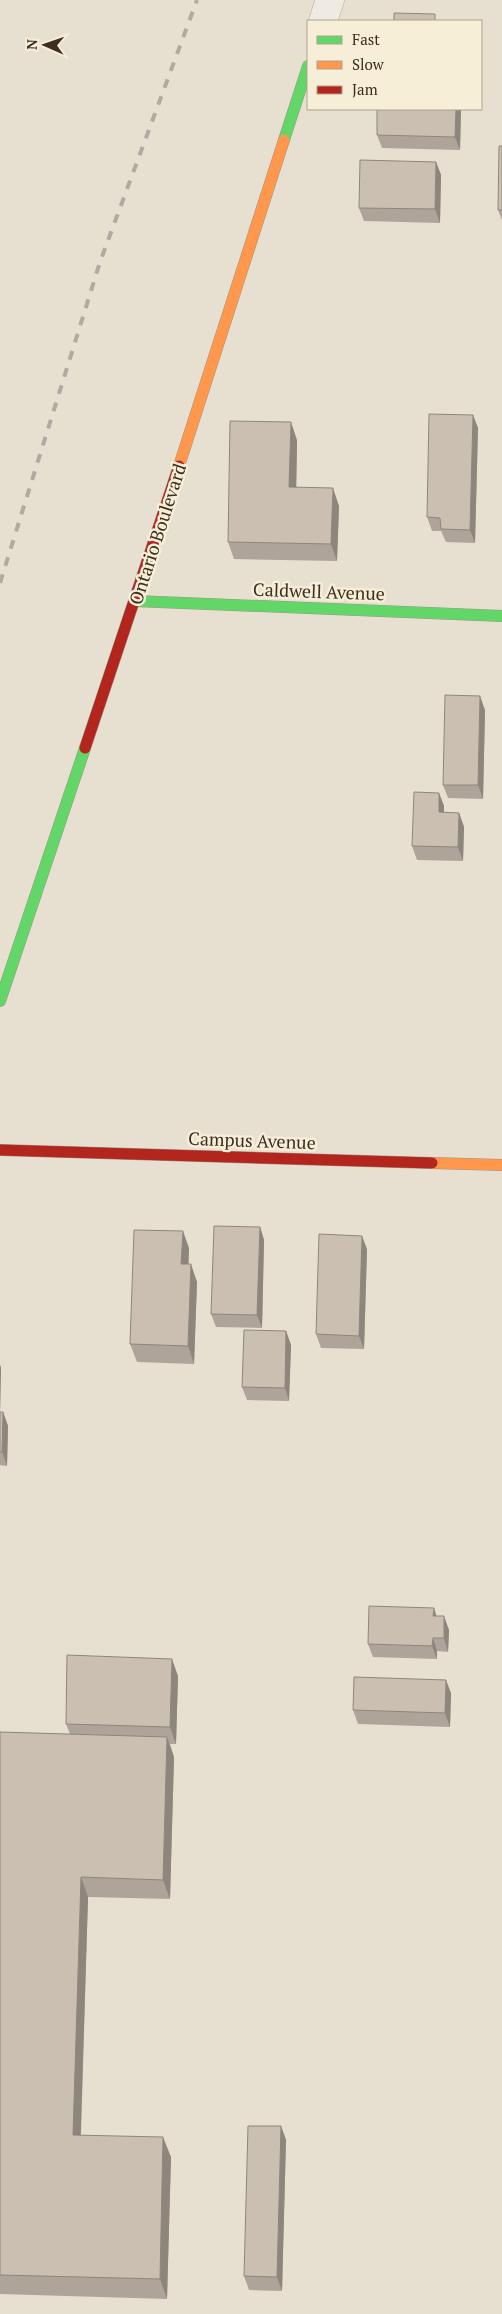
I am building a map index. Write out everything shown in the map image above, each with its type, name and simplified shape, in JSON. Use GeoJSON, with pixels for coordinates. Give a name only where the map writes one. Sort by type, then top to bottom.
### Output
{"type":"FeatureCollection","features":[{"type":"Feature","properties":{"kind":"street"},"geometry":{"type":"LineString","coordinates":[[323,20],[330,0]]}},
{"type":"Feature","properties":{"kind":"street","name":"Ontario Boulevard"},"geometry":{"type":"LineString","coordinates":[[0,1001],[135,601],[307,69]]}},
{"type":"Feature","properties":{"kind":"street","name":"Caldwell Avenue"},"geometry":{"type":"LineString","coordinates":[[135,601],[502,616]]}},
{"type":"Feature","properties":{"kind":"street","name":"Campus Avenue"},"geometry":{"type":"LineString","coordinates":[[0,1150],[502,1165]]}},
{"type":"Feature","properties":{"kind":"building"},"geometry":{"type":"Polygon","coordinates":[[[394,13],[435,14],[435,20],[394,20],[394,13]]]}},
{"type":"Feature","properties":{"kind":"building"},"geometry":{"type":"Polygon","coordinates":[[[377,110],[456,110],[455,137],[377,135],[377,110]]]}},
{"type":"Feature","properties":{"kind":"building"},"geometry":{"type":"Polygon","coordinates":[[[499,146],[502,146],[502,210],[498,210],[499,146]]]}},
{"type":"Feature","properties":{"kind":"building"},"geometry":{"type":"Polygon","coordinates":[[[360,160],[436,162],[435,209],[359,208],[360,160]]]}},
{"type":"Feature","properties":{"kind":"building"},"geometry":{"type":"Polygon","coordinates":[[[429,414],[473,415],[470,530],[441,529],[440,518],[427,517],[429,414]]]}},
{"type":"Feature","properties":{"kind":"building"},"geometry":{"type":"Polygon","coordinates":[[[230,421],[291,422],[289,487],[333,488],[331,544],[228,542],[230,421]]]}},
{"type":"Feature","properties":{"kind":"building"},"geometry":{"type":"Polygon","coordinates":[[[445,695],[480,696],[478,785],[443,785],[445,695]]]}},
{"type":"Feature","properties":{"kind":"building"},"geometry":{"type":"Polygon","coordinates":[[[414,792],[439,793],[439,812],[459,813],[458,847],[412,846],[414,792]]]}},
{"type":"Feature","properties":{"kind":"building"},"geometry":{"type":"Polygon","coordinates":[[[214,1226],[260,1227],[257,1315],[211,1314],[214,1226]]]}},
{"type":"Feature","properties":{"kind":"building"},"geometry":{"type":"Polygon","coordinates":[[[134,1230],[183,1231],[181,1264],[191,1264],[188,1346],[130,1344],[134,1230]]]}},
{"type":"Feature","properties":{"kind":"building"},"geometry":{"type":"Polygon","coordinates":[[[319,1234],[362,1236],[359,1336],[316,1334],[319,1234]]]}},
{"type":"Feature","properties":{"kind":"building"},"geometry":{"type":"Polygon","coordinates":[[[244,1330],[286,1331],[285,1388],[242,1387],[244,1330]]]}},
{"type":"Feature","properties":{"kind":"building"},"geometry":{"type":"Polygon","coordinates":[[[0,1412],[3,1412],[2,1452],[0,1452],[0,1412]]]}},
{"type":"Feature","properties":{"kind":"building"},"geometry":{"type":"Polygon","coordinates":[[[369,1606],[434,1608],[433,1616],[444,1616],[444,1638],[433,1638],[432,1646],[368,1644],[369,1606]]]}},
{"type":"Feature","properties":{"kind":"building"},"geometry":{"type":"Polygon","coordinates":[[[67,1655],[172,1659],[170,1727],[66,1724],[67,1655]]]}},
{"type":"Feature","properties":{"kind":"building"},"geometry":{"type":"Polygon","coordinates":[[[354,1677],[446,1680],[445,1713],[353,1710],[354,1677]]]}},
{"type":"Feature","properties":{"kind":"building"},"geometry":{"type":"Polygon","coordinates":[[[0,1732],[167,1737],[163,1880],[81,1877],[73,2135],[163,2137],[160,2279],[0,2275],[0,1732]]]}},
{"type":"Feature","properties":{"kind":"building"},"geometry":{"type":"Polygon","coordinates":[[[248,2126],[281,2126],[277,2277],[244,2276],[248,2126]]]}},
{"type":"Feature","properties":{"kind":"railway"},"geometry":{"type":"LineString","coordinates":[[0,583],[100,262],[197,0]]}},
{"type":"Feature","properties":{"kind":"traffic: fast"},"geometry":{"type":"LineString","coordinates":[[284,140],[307,69]]}},
{"type":"Feature","properties":{"kind":"traffic: fast"},"geometry":{"type":"LineString","coordinates":[[135,601],[502,616]]}},
{"type":"Feature","properties":{"kind":"traffic: fast"},"geometry":{"type":"LineString","coordinates":[[0,1001],[85,748]]}},
{"type":"Feature","properties":{"kind":"traffic: slow"},"geometry":{"type":"LineString","coordinates":[[179,466],[284,140]]}},
{"type":"Feature","properties":{"kind":"traffic: slow"},"geometry":{"type":"LineString","coordinates":[[432,1163],[502,1165]]}},
{"type":"Feature","properties":{"kind":"traffic: jam"},"geometry":{"type":"LineString","coordinates":[[85,748],[179,466]]}},
{"type":"Feature","properties":{"kind":"traffic: jam"},"geometry":{"type":"LineString","coordinates":[[0,1150],[432,1163]]}}]}
